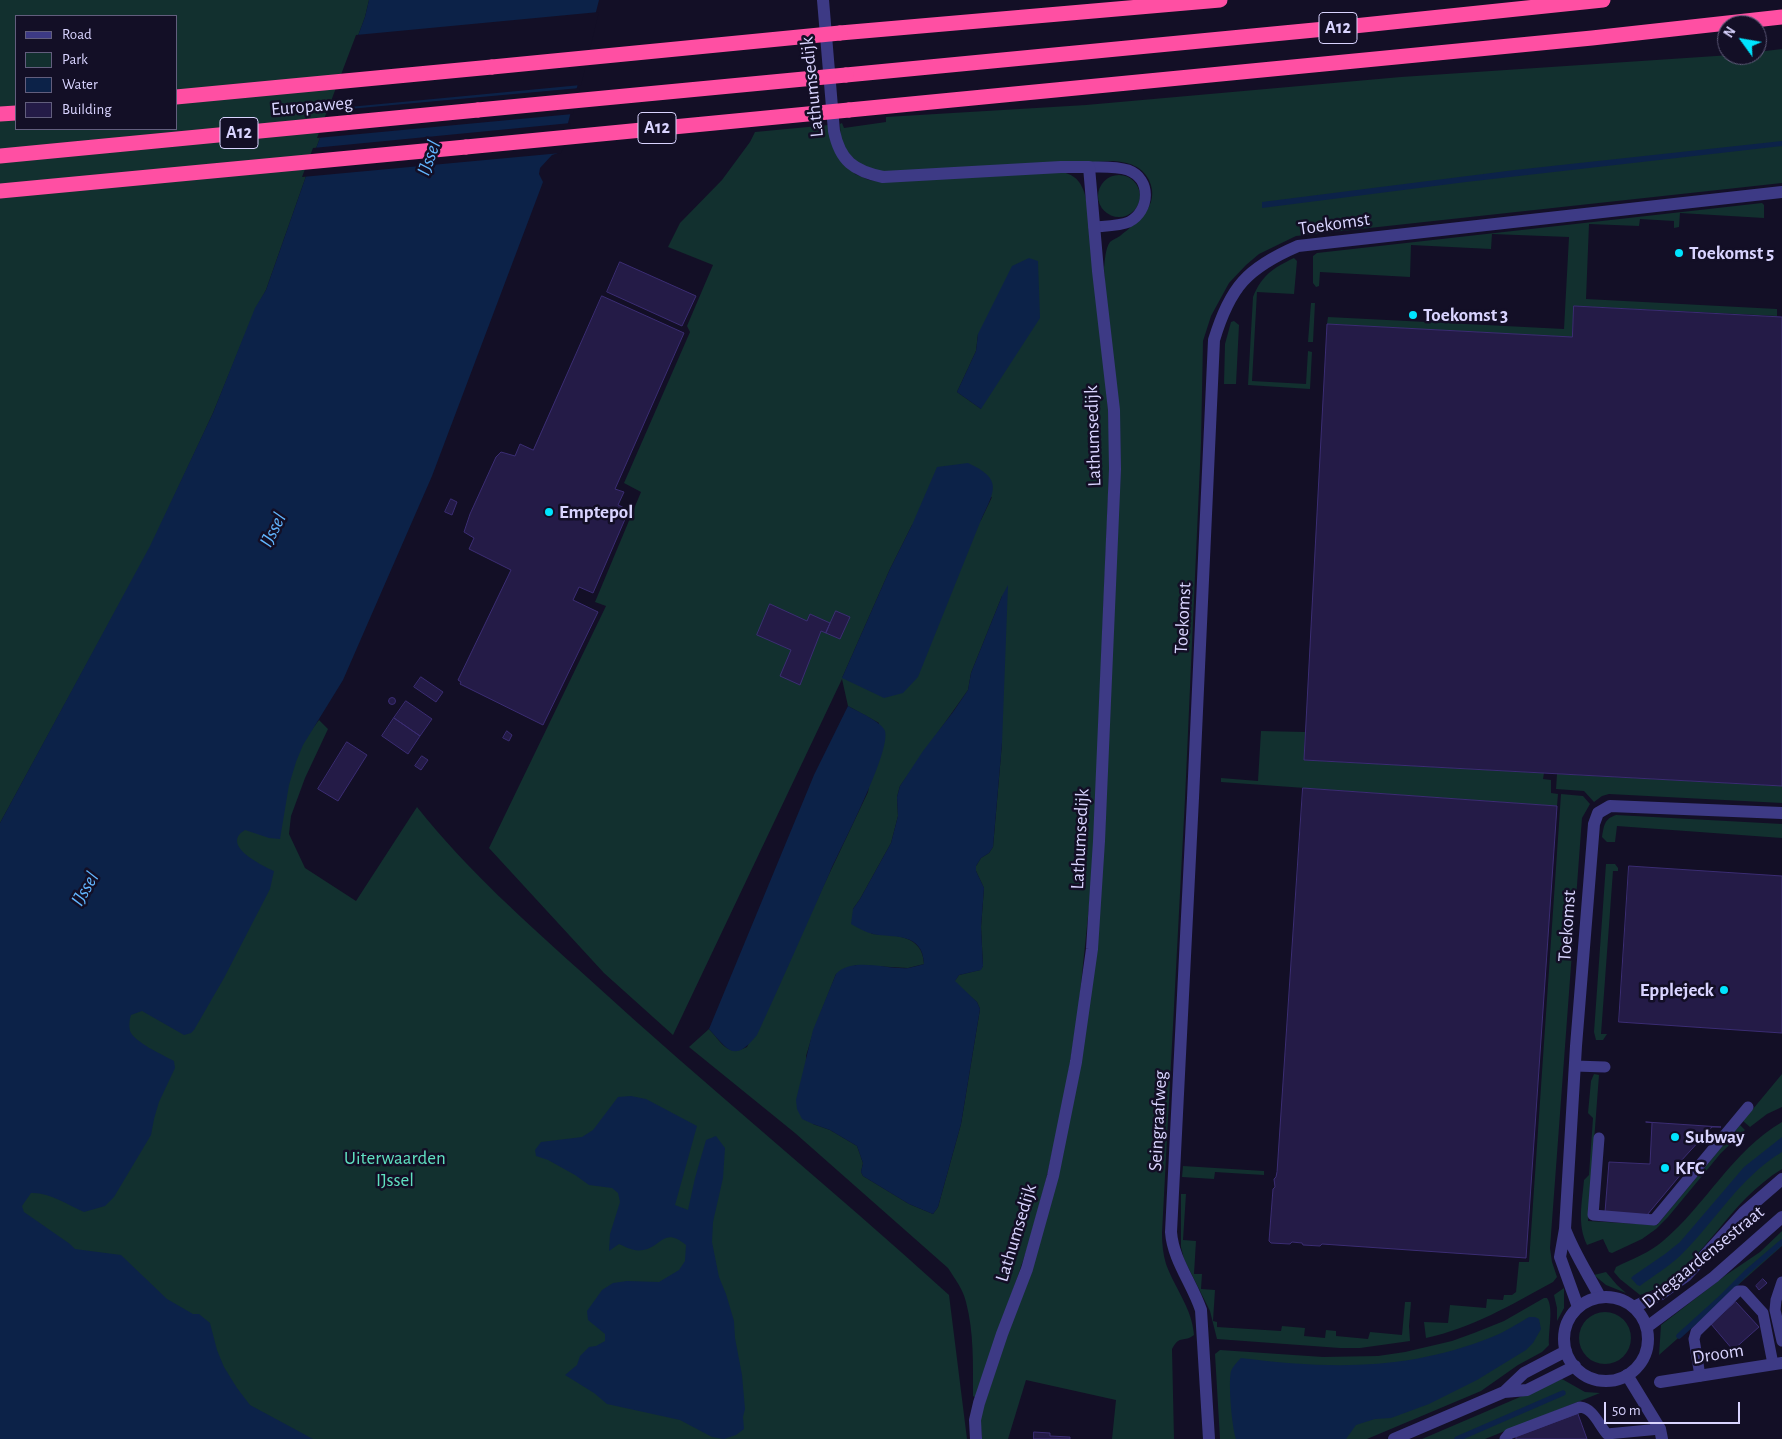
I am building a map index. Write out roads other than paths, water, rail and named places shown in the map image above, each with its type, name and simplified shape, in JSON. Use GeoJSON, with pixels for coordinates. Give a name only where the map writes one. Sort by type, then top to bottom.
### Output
{"type":"FeatureCollection","features":[{"type":"Feature","properties":{"kind":"highway","name":"Europaweg"},"geometry":{"type":"LineString","coordinates":[[178,97],[1220,0]]}},
{"type":"Feature","properties":{"kind":"highway","name":"Europaweg"},"geometry":{"type":"LineString","coordinates":[[0,156],[1325,30],[1603,0]]}},
{"type":"Feature","properties":{"kind":"highway","name":"A12"},"geometry":{"type":"LineString","coordinates":[[0,191],[1592,38],[1782,17]]}},
{"type":"Feature","properties":{"kind":"highway"},"geometry":{"type":"LineString","coordinates":[[0,114],[15,113]]}},
{"type":"Feature","properties":{"kind":"street","name":"Lathumsedijk"},"geometry":{"type":"LineString","coordinates":[[823,0],[834,131],[842,154],[858,170],[883,178],[1060,167],[1089,167],[1114,410],[1115,469],[1099,841],[1092,949],[1076,1062],[1053,1176],[1027,1269],[1004,1327],[979,1403],[975,1420],[976,1439]]}},
{"type":"Feature","properties":{"kind":"street","name":"Toekomst"},"geometry":{"type":"LineString","coordinates":[[1193,798],[1214,340],[1228,302],[1247,276],[1276,255],[1302,245],[1782,192]]}},
{"type":"Feature","properties":{"kind":"street","name":"Seingraafweg"},"geometry":{"type":"LineString","coordinates":[[1193,798],[1171,1232],[1177,1258],[1196,1294],[1201,1310],[1209,1439]]}},
{"type":"Feature","properties":{"kind":"street","name":"Toekomst"},"geometry":{"type":"LineString","coordinates":[[1578,1307],[1560,1257],[1565,1228],[1591,853],[1594,824],[1598,813],[1610,806],[1782,813]]}},
{"type":"Feature","properties":{"kind":"street","name":"Driegaardensestraat"},"geometry":{"type":"LineString","coordinates":[[1634,1307],[1661,1294],[1686,1276],[1744,1212],[1782,1179]]}},
{"type":"Feature","properties":{"kind":"street","name":"Driegaardensestraat"},"geometry":{"type":"LineString","coordinates":[[1647,1327],[1714,1277],[1782,1217]]}},
{"type":"Feature","properties":{"kind":"street","name":"Toekomst"},"geometry":{"type":"LineString","coordinates":[[1565,1228],[1574,1253],[1587,1272],[1600,1298]]}},
{"type":"Feature","properties":{"kind":"street"},"geometry":{"type":"LineString","coordinates":[[1612,1297],[1634,1307],[1647,1327],[1648,1339],[1642,1362],[1634,1371],[1613,1381],[1600,1381],[1589,1378],[1575,1366],[1566,1351],[1564,1340],[1566,1328],[1571,1317],[1578,1307],[1588,1301],[1600,1298],[1612,1297]]}},
{"type":"Feature","properties":{"kind":"street"},"geometry":{"type":"LineString","coordinates":[[1504,1392],[1524,1373],[1566,1351]]}},
{"type":"Feature","properties":{"kind":"street","name":"Droom"},"geometry":{"type":"LineString","coordinates":[[1660,1382],[1777,1363]]}},
{"type":"Feature","properties":{"kind":"street"},"geometry":{"type":"LineString","coordinates":[[1394,1439],[1504,1392],[1527,1390],[1575,1366]]}},
{"type":"Feature","properties":{"kind":"street"},"geometry":{"type":"LineString","coordinates":[[1626,1376],[1661,1434]]}},
{"type":"Feature","properties":{"kind":"lane","name":"Lathumsedijk"},"geometry":{"type":"LineString","coordinates":[[1089,167],[1121,168],[1129,171],[1142,183],[1146,192],[1144,206],[1138,215],[1128,222],[1094,227]]}},
{"type":"Feature","properties":{"kind":"lane"},"geometry":{"type":"LineString","coordinates":[[1575,1066],[1605,1067]]}},
{"type":"Feature","properties":{"kind":"lane"},"geometry":{"type":"LineString","coordinates":[[1599,1138],[1593,1216],[1654,1220],[1748,1107]]}},
{"type":"Feature","properties":{"kind":"lane"},"geometry":{"type":"LineString","coordinates":[[1782,1282],[1776,1300],[1782,1341]]}},
{"type":"Feature","properties":{"kind":"lane"},"geometry":{"type":"LineString","coordinates":[[1700,1376],[1694,1339],[1696,1332],[1738,1291],[1742,1291],[1763,1313],[1777,1363]]}},
{"type":"Feature","properties":{"kind":"lane"},"geometry":{"type":"LineString","coordinates":[[1505,1439],[1509,1434],[1580,1407],[1586,1408],[1591,1412],[1607,1434],[1661,1434]]}},
{"type":"Feature","properties":{"kind":"water","name":"IJssel"},"geometry":{"type":"Polygon","coordinates":[[[369,0],[599,0],[564,139],[558,153],[552,155],[540,168],[539,174],[543,182],[432,476],[343,680],[303,745],[296,762],[289,785],[280,839],[269,838],[245,830],[239,836],[237,842],[245,854],[274,871],[270,889],[224,978],[191,1033],[184,1035],[142,1011],[131,1015],[129,1027],[133,1035],[149,1048],[174,1061],[175,1068],[159,1102],[151,1135],[114,1197],[105,1206],[84,1212],[51,1197],[31,1193],[22,1206],[24,1212],[75,1249],[121,1255],[167,1299],[193,1314],[199,1314],[210,1323],[217,1350],[224,1367],[250,1405],[313,1439],[0,1439],[0,823],[150,546],[213,413],[255,308],[266,290],[365,17],[369,0]]]}},
{"type":"Feature","properties":{"kind":"water"},"geometry":{"type":"Polygon","coordinates":[[[1782,141],[1782,146],[1466,182],[1262,208],[1262,202],[1515,170],[1782,141]]]}},
{"type":"Feature","properties":{"kind":"water"},"geometry":{"type":"Polygon","coordinates":[[[1029,258],[1038,261],[1040,318],[981,409],[957,392],[976,351],[978,334],[1012,266],[1029,258]]]}},
{"type":"Feature","properties":{"kind":"water"},"geometry":{"type":"Polygon","coordinates":[[[968,463],[987,474],[991,480],[993,486],[990,501],[918,677],[903,693],[884,698],[842,678],[937,467],[968,463]]]}},
{"type":"Feature","properties":{"kind":"water"},"geometry":{"type":"Polygon","coordinates":[[[1008,585],[1002,743],[993,847],[989,853],[981,858],[976,866],[976,871],[984,888],[981,927],[983,966],[981,970],[959,975],[955,981],[977,1002],[980,1009],[961,1124],[938,1207],[933,1214],[909,1204],[863,1176],[861,1172],[863,1163],[857,1146],[830,1130],[802,1119],[797,1109],[796,1100],[813,1030],[836,974],[851,966],[871,965],[909,968],[924,964],[919,946],[906,938],[873,934],[851,924],[853,909],[891,843],[898,816],[897,797],[900,786],[968,690],[971,673],[1008,585]]]}},
{"type":"Feature","properties":{"kind":"water"},"geometry":{"type":"Polygon","coordinates":[[[848,706],[874,720],[885,731],[885,742],[880,758],[864,800],[757,1035],[743,1049],[732,1051],[709,1029],[814,775],[848,706]]]}},
{"type":"Feature","properties":{"kind":"water"},"geometry":{"type":"Polygon","coordinates":[[[631,1096],[646,1099],[697,1126],[675,1205],[688,1210],[706,1140],[716,1136],[725,1148],[723,1178],[713,1222],[712,1242],[719,1277],[734,1321],[745,1409],[743,1417],[744,1429],[736,1435],[724,1439],[712,1437],[680,1420],[607,1404],[594,1393],[565,1375],[577,1365],[580,1356],[589,1347],[596,1346],[605,1341],[605,1334],[588,1320],[587,1311],[602,1290],[613,1283],[627,1281],[659,1282],[679,1270],[685,1261],[686,1245],[673,1237],[667,1237],[643,1250],[633,1250],[619,1244],[609,1251],[610,1234],[620,1202],[618,1193],[612,1188],[589,1185],[548,1160],[536,1156],[535,1150],[541,1142],[582,1137],[593,1130],[618,1097],[631,1096]]]}},
{"type":"Feature","properties":{"kind":"water"},"geometry":{"type":"Polygon","coordinates":[[[1782,1137],[1782,1152],[1753,1174],[1740,1187],[1693,1243],[1665,1268],[1640,1286],[1637,1285],[1631,1278],[1680,1242],[1744,1167],[1782,1137]]]}},
{"type":"Feature","properties":{"kind":"water"},"geometry":{"type":"Polygon","coordinates":[[[1529,1317],[1539,1319],[1541,1329],[1533,1343],[1526,1350],[1477,1380],[1429,1404],[1391,1418],[1375,1419],[1356,1425],[1346,1439],[1236,1439],[1231,1405],[1230,1377],[1232,1369],[1241,1358],[1274,1362],[1337,1365],[1399,1361],[1460,1348],[1497,1335],[1529,1317]]]}},
{"type":"Feature","properties":{"kind":"waterway"},"geometry":{"type":"LineString","coordinates":[[1679,1336],[1782,1242]]}},
{"type":"Feature","properties":{"kind":"waterway"},"geometry":{"type":"LineString","coordinates":[[1457,1439],[1563,1393]]}},
{"type":"Feature","properties":{"kind":"place","name":"Toekomst 5"},"geometry":{"type":"Point","coordinates":[1679,253]}},
{"type":"Feature","properties":{"kind":"place","name":"Toekomst 3"},"geometry":{"type":"Point","coordinates":[1413,315]}},
{"type":"Feature","properties":{"kind":"place","name":"Emptepol"},"geometry":{"type":"Point","coordinates":[549,512]}},
{"type":"Feature","properties":{"kind":"place","name":"Epplejeck"},"geometry":{"type":"Point","coordinates":[1724,990]}},
{"type":"Feature","properties":{"kind":"place","name":"Subway"},"geometry":{"type":"Point","coordinates":[1675,1137]}},
{"type":"Feature","properties":{"kind":"place","name":"KFC"},"geometry":{"type":"Point","coordinates":[1665,1168]}},
{"type":"Feature","properties":{"kind":"park label","name":"Uiterwaarden IJssel"},"geometry":{"type":"Point","coordinates":[395,1169]}}]}
